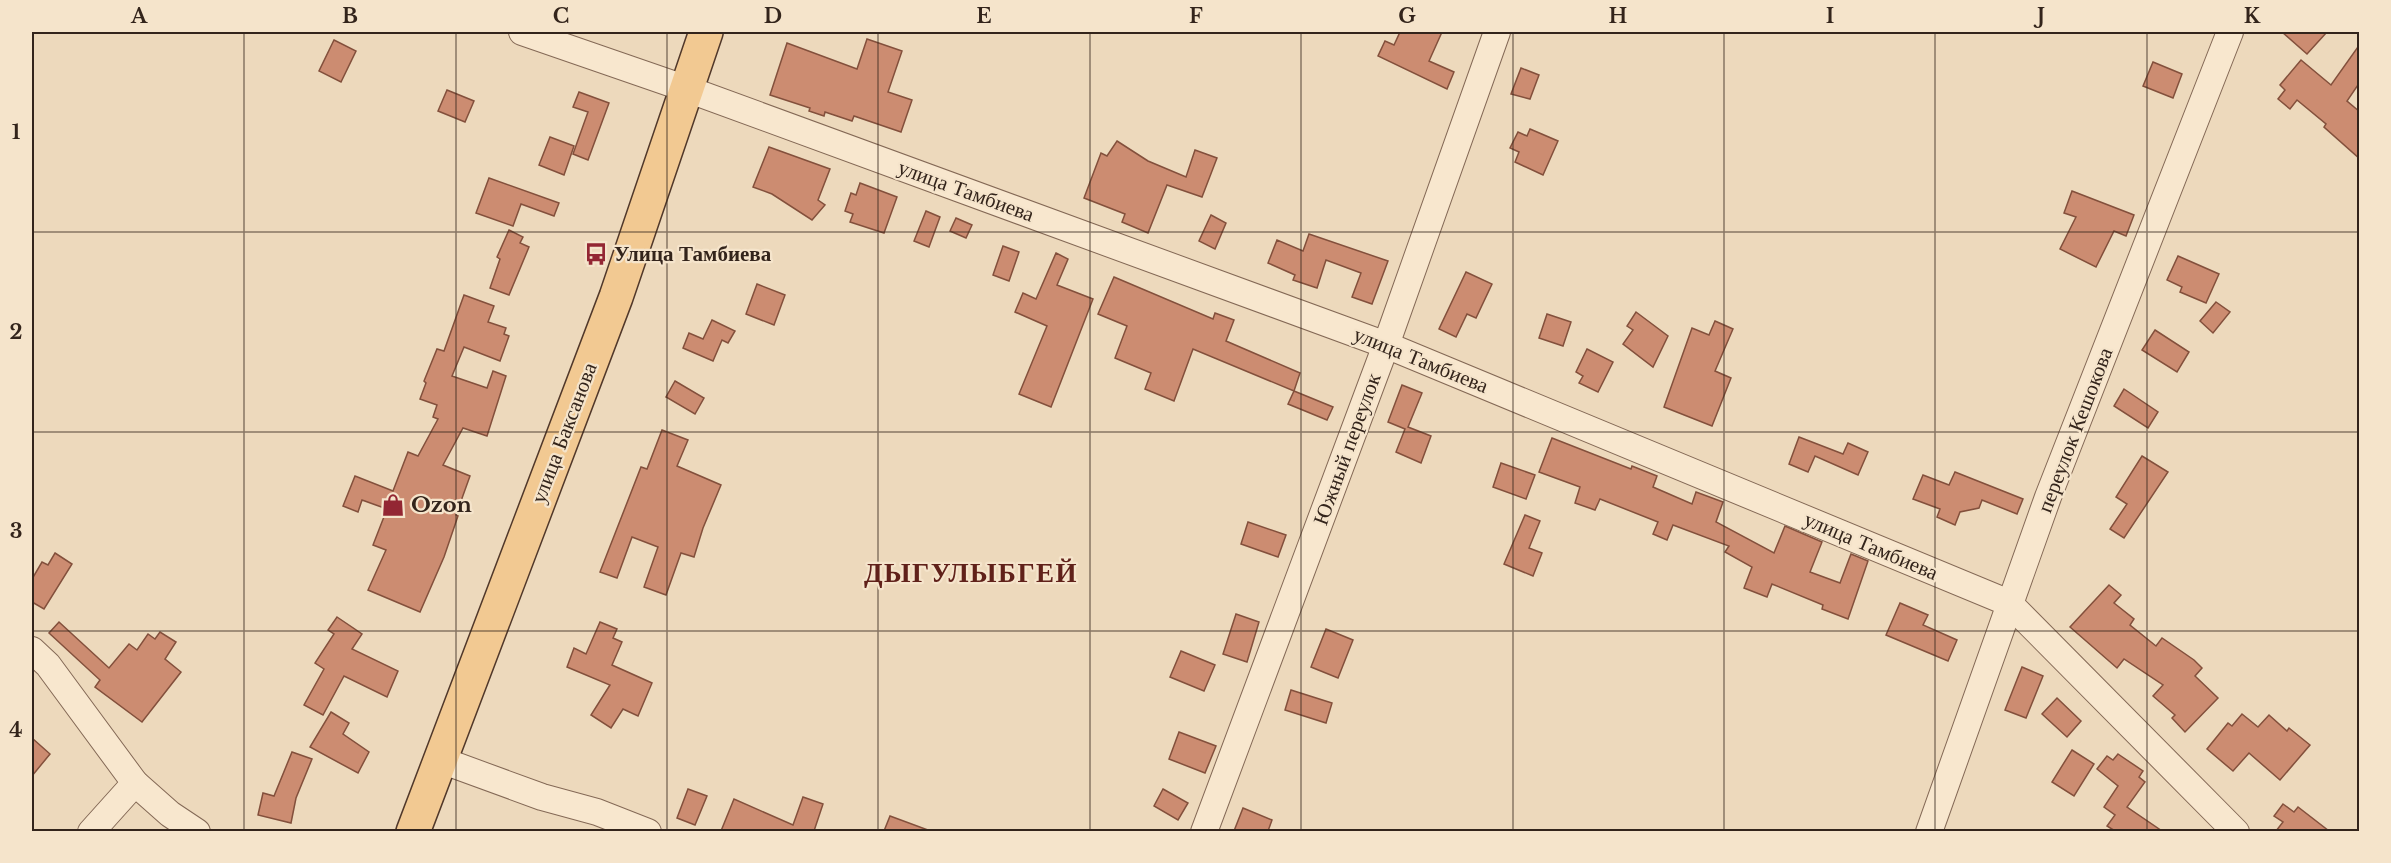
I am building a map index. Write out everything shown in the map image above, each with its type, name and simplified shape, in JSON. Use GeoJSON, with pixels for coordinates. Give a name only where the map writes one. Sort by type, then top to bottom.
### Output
{"type":"FeatureCollection","features":[{"type":"Feature","properties":{"kind":"main road","name":"улица Баксанова"},"geometry":{"type":"LineString","coordinates":[[413,831],[616,297],[706,32]]}},
{"type":"Feature","properties":{"kind":"street","name":"улица Тамбиева"},"geometry":{"type":"LineString","coordinates":[[522,32],[687,89],[1386,345],[2009,603],[2236,831]]}},
{"type":"Feature","properties":{"kind":"street","name":"Южный переулок"},"geometry":{"type":"LineString","coordinates":[[1204,831],[1386,345],[1497,32]]}},
{"type":"Feature","properties":{"kind":"street","name":"переулок Кешокова"},"geometry":{"type":"LineString","coordinates":[[1929,831],[2048,496],[2230,32]]}},
{"type":"Feature","properties":{"kind":"street"},"geometry":{"type":"LineString","coordinates":[[32,650],[48,665],[135,783],[170,814],[197,831]]}},
{"type":"Feature","properties":{"kind":"street"},"geometry":{"type":"LineString","coordinates":[[441,760],[542,797],[597,812],[648,831]]}},
{"type":"Feature","properties":{"kind":"street"},"geometry":{"type":"LineString","coordinates":[[91,831],[135,783]]}},
{"type":"Feature","properties":{"kind":"building"},"geometry":{"type":"Polygon","coordinates":[[[1400,32],[1442,32],[1429,61],[1454,72],[1447,89],[1378,56],[1385,41],[1394,45],[1400,32]]]}},
{"type":"Feature","properties":{"kind":"building"},"geometry":{"type":"Polygon","coordinates":[[[2282,32],[2327,32],[2307,54],[2282,32]]]}},
{"type":"Feature","properties":{"kind":"building"},"geometry":{"type":"Polygon","coordinates":[[[867,39],[902,51],[888,92],[912,100],[901,132],[854,116],[852,121],[825,112],[824,116],[809,111],[810,108],[770,95],[787,43],[857,69],[867,39]]]}},
{"type":"Feature","properties":{"kind":"building"},"geometry":{"type":"Polygon","coordinates":[[[334,40],[356,51],[341,82],[319,71],[334,40]]]}},
{"type":"Feature","properties":{"kind":"building"},"geometry":{"type":"Polygon","coordinates":[[[2360,44],[2360,82],[2347,101],[2360,112],[2360,159],[2324,127],[2326,124],[2297,100],[2290,109],[2278,99],[2285,90],[2280,85],[2301,60],[2331,85],[2360,44]]]}},
{"type":"Feature","properties":{"kind":"building"},"geometry":{"type":"Polygon","coordinates":[[[2153,62],[2182,74],[2173,98],[2143,86],[2153,62]]]}},
{"type":"Feature","properties":{"kind":"building"},"geometry":{"type":"Polygon","coordinates":[[[1521,68],[1539,75],[1530,99],[1511,94],[1521,68]]]}},
{"type":"Feature","properties":{"kind":"building"},"geometry":{"type":"Polygon","coordinates":[[[447,90],[474,101],[465,122],[438,111],[447,90]]]}},
{"type":"Feature","properties":{"kind":"building"},"geometry":{"type":"Polygon","coordinates":[[[579,92],[609,103],[588,160],[573,154],[588,112],[573,107],[579,92]]]}},
{"type":"Feature","properties":{"kind":"building"},"geometry":{"type":"Polygon","coordinates":[[[1530,129],[1558,141],[1543,175],[1515,162],[1519,152],[1510,148],[1518,132],[1527,136],[1530,129]]]}},
{"type":"Feature","properties":{"kind":"building"},"geometry":{"type":"Polygon","coordinates":[[[550,137],[574,146],[564,175],[539,165],[550,137]]]}},
{"type":"Feature","properties":{"kind":"building"},"geometry":{"type":"Polygon","coordinates":[[[1117,141],[1148,161],[1186,177],[1195,150],[1217,158],[1202,197],[1167,185],[1148,233],[1122,222],[1125,214],[1084,198],[1101,153],[1107,156],[1117,141]]]}},
{"type":"Feature","properties":{"kind":"building"},"geometry":{"type":"Polygon","coordinates":[[[769,147],[830,169],[818,200],[825,205],[812,220],[772,194],[753,187],[769,147]]]}},
{"type":"Feature","properties":{"kind":"building"},"geometry":{"type":"Polygon","coordinates":[[[489,178],[559,203],[554,216],[521,204],[513,226],[476,213],[489,178]]]}},
{"type":"Feature","properties":{"kind":"building"},"geometry":{"type":"Polygon","coordinates":[[[860,183],[897,197],[884,233],[850,222],[853,214],[845,211],[851,193],[856,195],[860,183]]]}},
{"type":"Feature","properties":{"kind":"building"},"geometry":{"type":"Polygon","coordinates":[[[2072,191],[2134,215],[2126,236],[2114,231],[2096,267],[2060,249],[2076,217],[2064,213],[2072,191]]]}},
{"type":"Feature","properties":{"kind":"building"},"geometry":{"type":"Polygon","coordinates":[[[926,211],[940,217],[929,247],[914,241],[926,211]]]}},
{"type":"Feature","properties":{"kind":"building"},"geometry":{"type":"Polygon","coordinates":[[[1211,215],[1226,223],[1215,249],[1199,241],[1211,215]]]}},
{"type":"Feature","properties":{"kind":"building"},"geometry":{"type":"Polygon","coordinates":[[[956,218],[972,225],[966,238],[950,231],[956,218]]]}},
{"type":"Feature","properties":{"kind":"building"},"geometry":{"type":"Polygon","coordinates":[[[509,230],[523,237],[520,243],[529,247],[509,295],[490,288],[500,259],[497,257],[509,230]]]}},
{"type":"Feature","properties":{"kind":"building"},"geometry":{"type":"Polygon","coordinates":[[[1309,234],[1388,261],[1372,304],[1352,297],[1361,273],[1326,260],[1317,288],[1293,280],[1295,275],[1268,263],[1277,240],[1303,251],[1309,234]]]}},
{"type":"Feature","properties":{"kind":"building"},"geometry":{"type":"Polygon","coordinates":[[[1003,246],[1019,252],[1009,281],[993,275],[1003,246]]]}},
{"type":"Feature","properties":{"kind":"building"},"geometry":{"type":"Polygon","coordinates":[[[1056,253],[1068,259],[1057,285],[1093,299],[1051,407],[1019,394],[1047,326],[1015,312],[1023,293],[1036,299],[1056,253]]]}},
{"type":"Feature","properties":{"kind":"building"},"geometry":{"type":"Polygon","coordinates":[[[2178,256],[2219,274],[2206,303],[2180,292],[2182,287],[2167,280],[2178,256]]]}},
{"type":"Feature","properties":{"kind":"building"},"geometry":{"type":"Polygon","coordinates":[[[1466,272],[1492,284],[1476,318],[1467,314],[1456,337],[1439,329],[1466,272]]]}},
{"type":"Feature","properties":{"kind":"building"},"geometry":{"type":"Polygon","coordinates":[[[1114,277],[1213,319],[1215,313],[1234,320],[1226,341],[1300,373],[1294,391],[1193,349],[1174,401],[1145,389],[1151,373],[1115,358],[1127,326],[1098,314],[1114,277]]]}},
{"type":"Feature","properties":{"kind":"building"},"geometry":{"type":"Polygon","coordinates":[[[757,284],[785,295],[774,325],[746,314],[757,284]]]}},
{"type":"Feature","properties":{"kind":"building"},"geometry":{"type":"Polygon","coordinates":[[[464,295],[494,306],[488,322],[506,328],[504,334],[509,336],[500,361],[464,347],[452,376],[487,388],[493,371],[506,376],[487,436],[463,428],[443,465],[470,476],[444,557],[420,612],[368,590],[386,550],[373,545],[387,509],[362,500],[358,512],[343,506],[355,476],[393,491],[408,452],[418,456],[438,419],[433,417],[437,405],[420,399],[426,383],[424,381],[437,349],[444,351],[464,295]]]}},
{"type":"Feature","properties":{"kind":"building"},"geometry":{"type":"Polygon","coordinates":[[[2216,302],[2230,312],[2213,333],[2200,321],[2216,302]]]}},
{"type":"Feature","properties":{"kind":"building"},"geometry":{"type":"Polygon","coordinates":[[[1636,312],[1668,336],[1653,367],[1623,344],[1633,330],[1627,326],[1636,312]]]}},
{"type":"Feature","properties":{"kind":"building"},"geometry":{"type":"Polygon","coordinates":[[[1547,314],[1571,322],[1563,346],[1539,338],[1547,314]]]}},
{"type":"Feature","properties":{"kind":"building"},"geometry":{"type":"Polygon","coordinates":[[[712,320],[735,331],[728,343],[722,340],[713,361],[683,348],[689,333],[703,339],[712,320]]]}},
{"type":"Feature","properties":{"kind":"building"},"geometry":{"type":"Polygon","coordinates":[[[1715,321],[1733,329],[1715,371],[1731,378],[1712,426],[1664,407],[1692,328],[1709,335],[1715,321]]]}},
{"type":"Feature","properties":{"kind":"building"},"geometry":{"type":"Polygon","coordinates":[[[2155,330],[2189,352],[2177,372],[2142,350],[2155,330]]]}},
{"type":"Feature","properties":{"kind":"building"},"geometry":{"type":"Polygon","coordinates":[[[1587,349],[1613,362],[1598,392],[1579,383],[1583,376],[1576,372],[1587,349]]]}},
{"type":"Feature","properties":{"kind":"building"},"geometry":{"type":"Polygon","coordinates":[[[675,381],[704,398],[695,414],[666,397],[675,381]]]}},
{"type":"Feature","properties":{"kind":"building"},"geometry":{"type":"Polygon","coordinates":[[[1402,385],[1422,393],[1408,427],[1431,436],[1421,463],[1396,452],[1405,429],[1388,422],[1402,385]]]}},
{"type":"Feature","properties":{"kind":"building"},"geometry":{"type":"Polygon","coordinates":[[[2124,389],[2158,412],[2148,428],[2114,406],[2124,389]]]}},
{"type":"Feature","properties":{"kind":"building"},"geometry":{"type":"Polygon","coordinates":[[[1294,391],[1333,407],[1327,420],[1288,404],[1294,391]]]}},
{"type":"Feature","properties":{"kind":"building"},"geometry":{"type":"Polygon","coordinates":[[[662,430],[688,440],[677,466],[721,485],[694,557],[681,553],[666,595],[644,587],[658,547],[632,537],[617,578],[600,572],[641,467],[647,469],[662,430]]]}},
{"type":"Feature","properties":{"kind":"building"},"geometry":{"type":"Polygon","coordinates":[[[1799,437],[1843,454],[1848,443],[1868,452],[1858,475],[1815,456],[1808,472],[1789,464],[1799,437]]]}},
{"type":"Feature","properties":{"kind":"building"},"geometry":{"type":"Polygon","coordinates":[[[1552,438],[1631,469],[1632,466],[1657,476],[1653,487],[1692,504],[1696,492],[1723,502],[1716,522],[1774,553],[1785,526],[1822,542],[1810,572],[1840,583],[1851,554],[1868,561],[1848,619],[1822,609],[1823,605],[1772,584],[1767,597],[1744,588],[1752,567],[1725,552],[1729,546],[1673,525],[1667,540],[1653,534],[1658,522],[1600,499],[1595,510],[1575,503],[1580,487],[1539,472],[1552,438]]]}},
{"type":"Feature","properties":{"kind":"building"},"geometry":{"type":"Polygon","coordinates":[[[2142,456],[2168,472],[2124,538],[2110,529],[2127,504],[2116,497],[2142,456]]]}},
{"type":"Feature","properties":{"kind":"building"},"geometry":{"type":"Polygon","coordinates":[[[1501,463],[1535,475],[1526,499],[1493,487],[1501,463]]]}},
{"type":"Feature","properties":{"kind":"building"},"geometry":{"type":"Polygon","coordinates":[[[1955,472],[2023,499],[2017,514],[1982,500],[1979,508],[1960,512],[1955,525],[1937,517],[1940,509],[1913,499],[1923,475],[1949,485],[1955,472]]]}},
{"type":"Feature","properties":{"kind":"building"},"geometry":{"type":"Polygon","coordinates":[[[1525,515],[1540,521],[1529,548],[1542,553],[1533,576],[1504,564],[1525,515]]]}},
{"type":"Feature","properties":{"kind":"building"},"geometry":{"type":"Polygon","coordinates":[[[1248,522],[1286,535],[1278,557],[1241,544],[1248,522]]]}},
{"type":"Feature","properties":{"kind":"building"},"geometry":{"type":"Polygon","coordinates":[[[55,553],[72,564],[44,609],[32,602],[32,579],[42,562],[48,565],[55,553]]]}},
{"type":"Feature","properties":{"kind":"building"},"geometry":{"type":"Polygon","coordinates":[[[2109,585],[2121,595],[2114,603],[2134,619],[2130,625],[2156,646],[2162,638],[2194,660],[2202,668],[2195,676],[2218,698],[2185,732],[2172,718],[2175,715],[2153,696],[2163,685],[2124,659],[2117,668],[2070,627],[2109,585]]]}},
{"type":"Feature","properties":{"kind":"building"},"geometry":{"type":"Polygon","coordinates":[[[1900,603],[1928,615],[1923,625],[1957,640],[1948,661],[1886,635],[1900,603]]]}},
{"type":"Feature","properties":{"kind":"building"},"geometry":{"type":"Polygon","coordinates":[[[1236,614],[1259,622],[1247,662],[1223,654],[1236,614]]]}},
{"type":"Feature","properties":{"kind":"building"},"geometry":{"type":"Polygon","coordinates":[[[337,617],[362,634],[352,649],[398,671],[387,697],[344,676],[323,715],[304,705],[324,669],[315,663],[334,634],[328,630],[337,617]]]}},
{"type":"Feature","properties":{"kind":"building"},"geometry":{"type":"Polygon","coordinates":[[[59,622],[109,668],[129,644],[137,650],[148,634],[155,639],[160,632],[176,642],[165,659],[181,672],[142,722],[95,687],[100,680],[49,633],[59,622]]]}},
{"type":"Feature","properties":{"kind":"building"},"geometry":{"type":"Polygon","coordinates":[[[600,622],[617,629],[613,638],[622,642],[612,665],[652,683],[638,716],[623,709],[611,728],[591,715],[610,685],[567,667],[574,648],[586,654],[600,622]]]}},
{"type":"Feature","properties":{"kind":"building"},"geometry":{"type":"Polygon","coordinates":[[[1326,629],[1353,640],[1338,678],[1311,667],[1326,629]]]}},
{"type":"Feature","properties":{"kind":"building"},"geometry":{"type":"Polygon","coordinates":[[[1181,651],[1215,665],[1204,691],[1170,677],[1181,651]]]}},
{"type":"Feature","properties":{"kind":"building"},"geometry":{"type":"Polygon","coordinates":[[[2022,667],[2043,676],[2026,718],[2005,710],[2022,667]]]}},
{"type":"Feature","properties":{"kind":"building"},"geometry":{"type":"Polygon","coordinates":[[[1291,690],[1332,703],[1326,723],[1285,710],[1291,690]]]}},
{"type":"Feature","properties":{"kind":"building"},"geometry":{"type":"Polygon","coordinates":[[[2057,698],[2081,721],[2067,737],[2042,714],[2057,698]]]}},
{"type":"Feature","properties":{"kind":"building"},"geometry":{"type":"Polygon","coordinates":[[[331,712],[349,723],[343,734],[369,752],[358,773],[310,747],[331,712]]]}},
{"type":"Feature","properties":{"kind":"building"},"geometry":{"type":"Polygon","coordinates":[[[2242,714],[2258,727],[2269,715],[2287,731],[2289,728],[2310,745],[2280,780],[2249,753],[2233,771],[2207,749],[2228,723],[2232,726],[2242,714]]]}},
{"type":"Feature","properties":{"kind":"building"},"geometry":{"type":"Polygon","coordinates":[[[1179,732],[1216,746],[1205,773],[1169,759],[1179,732]]]}},
{"type":"Feature","properties":{"kind":"building"},"geometry":{"type":"Polygon","coordinates":[[[32,738],[50,754],[32,776],[32,738]]]}},
{"type":"Feature","properties":{"kind":"building"},"geometry":{"type":"Polygon","coordinates":[[[2072,750],[2094,764],[2074,796],[2052,782],[2072,750]]]}},
{"type":"Feature","properties":{"kind":"building"},"geometry":{"type":"Polygon","coordinates":[[[292,752],[312,759],[296,798],[291,823],[258,815],[263,793],[274,796],[292,752]]]}},
{"type":"Feature","properties":{"kind":"building"},"geometry":{"type":"Polygon","coordinates":[[[2118,754],[2143,771],[2139,777],[2145,782],[2127,807],[2162,831],[2115,831],[2107,826],[2115,815],[2104,807],[2118,786],[2097,769],[2107,756],[2113,760],[2118,754]]]}},
{"type":"Feature","properties":{"kind":"building"},"geometry":{"type":"Polygon","coordinates":[[[688,789],[707,796],[695,825],[677,818],[688,789]]]}},
{"type":"Feature","properties":{"kind":"building"},"geometry":{"type":"Polygon","coordinates":[[[1163,789],[1188,803],[1178,820],[1154,806],[1163,789]]]}},
{"type":"Feature","properties":{"kind":"building"},"geometry":{"type":"Polygon","coordinates":[[[803,797],[823,804],[814,831],[721,831],[734,799],[793,825],[803,797]]]}},
{"type":"Feature","properties":{"kind":"building"},"geometry":{"type":"Polygon","coordinates":[[[2283,804],[2294,812],[2298,807],[2329,831],[2276,831],[2283,822],[2274,816],[2283,804]]]}},
{"type":"Feature","properties":{"kind":"building"},"geometry":{"type":"Polygon","coordinates":[[[1243,808],[1272,820],[1268,831],[1234,831],[1243,808]]]}},
{"type":"Feature","properties":{"kind":"building"},"geometry":{"type":"Polygon","coordinates":[[[890,816],[928,830],[928,831],[884,831],[890,816]]]}},
{"type":"Feature","properties":{"kind":"place","name":"Улица Тамбиева"},"geometry":{"type":"Point","coordinates":[596,254]}},
{"type":"Feature","properties":{"kind":"place","name":"Ozon"},"geometry":{"type":"Point","coordinates":[393,505]}},
{"type":"Feature","properties":{"kind":"district","name":"ДЫГУЛЫБГЕЙ"},"geometry":{"type":"Point","coordinates":[971,572]}}]}
